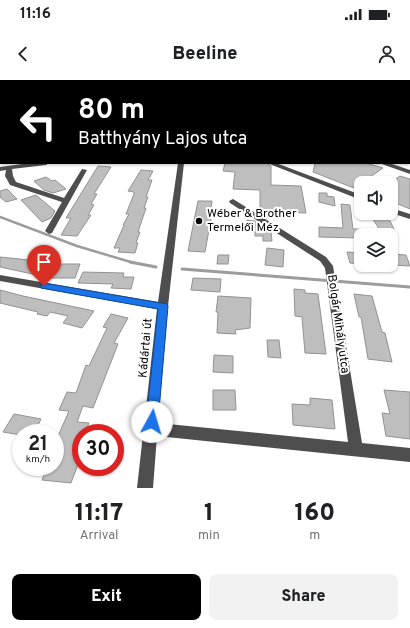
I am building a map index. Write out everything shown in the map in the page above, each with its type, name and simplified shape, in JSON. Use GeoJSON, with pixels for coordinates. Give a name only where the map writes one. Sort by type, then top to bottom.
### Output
{"type":"FeatureCollection","features":[{"type":"Feature","properties":{"kind":"street"},"geometry":{"type":"LineString","coordinates":[[0,170],[39,164]]}},
{"type":"Feature","properties":{"kind":"street","name":"Kádártai út"},"geometry":{"type":"LineString","coordinates":[[145,488],[163,306],[181,164]]}},
{"type":"Feature","properties":{"kind":"street"},"geometry":{"type":"LineString","coordinates":[[273,164],[354,195]]}},
{"type":"Feature","properties":{"kind":"street"},"geometry":{"type":"LineString","coordinates":[[385,164],[410,172]]}},
{"type":"Feature","properties":{"kind":"street"},"geometry":{"type":"LineString","coordinates":[[9,168],[10,179],[17,185],[66,201]]}},
{"type":"Feature","properties":{"kind":"street"},"geometry":{"type":"LineString","coordinates":[[49,231],[84,170]]}},
{"type":"Feature","properties":{"kind":"street","name":"Bolgár Mihály utca"},"geometry":{"type":"LineString","coordinates":[[234,201],[323,259],[330,268],[356,449]]}},
{"type":"Feature","properties":{"kind":"street"},"geometry":{"type":"LineString","coordinates":[[398,213],[410,217]]}},
{"type":"Feature","properties":{"kind":"street"},"geometry":{"type":"LineString","coordinates":[[0,278],[163,306]]}},
{"type":"Feature","properties":{"kind":"street"},"geometry":{"type":"LineString","coordinates":[[151,429],[410,455]]}},
{"type":"Feature","properties":{"kind":"building"},"geometry":{"type":"Polygon","coordinates":[[[225,164],[268,164],[271,166],[271,185],[301,186],[306,213],[260,211],[260,190],[233,189],[235,172],[223,171],[225,164]]]}},
{"type":"Feature","properties":{"kind":"building"},"geometry":{"type":"Polygon","coordinates":[[[315,164],[369,164],[383,168],[371,176],[354,176],[354,188],[313,172],[315,164]]]}},
{"type":"Feature","properties":{"kind":"building"},"geometry":{"type":"Polygon","coordinates":[[[98,166],[111,167],[94,194],[97,194],[91,204],[94,205],[88,215],[91,215],[77,236],[61,235],[71,218],[66,218],[98,166]]]}},
{"type":"Feature","properties":{"kind":"building"},"geometry":{"type":"Polygon","coordinates":[[[141,170],[153,171],[148,180],[152,180],[146,197],[148,197],[144,208],[146,208],[138,232],[140,232],[136,243],[138,243],[135,253],[118,252],[120,248],[114,248],[129,214],[126,214],[134,194],[134,192],[128,191],[141,170]]]}},
{"type":"Feature","properties":{"kind":"building"},"geometry":{"type":"Polygon","coordinates":[[[400,176],[410,179],[410,209],[398,204],[398,177],[400,176]]]}},
{"type":"Feature","properties":{"kind":"building"},"geometry":{"type":"Polygon","coordinates":[[[46,177],[52,181],[55,180],[66,189],[53,193],[44,190],[34,181],[46,177]]]}},
{"type":"Feature","properties":{"kind":"building"},"geometry":{"type":"Polygon","coordinates":[[[7,189],[17,199],[6,202],[0,197],[0,191],[7,189]]]}},
{"type":"Feature","properties":{"kind":"building"},"geometry":{"type":"Polygon","coordinates":[[[319,193],[327,193],[327,196],[334,197],[335,206],[319,202],[319,193]]]}},
{"type":"Feature","properties":{"kind":"building"},"geometry":{"type":"Polygon","coordinates":[[[36,195],[55,211],[51,218],[42,222],[21,200],[36,195]]]}},
{"type":"Feature","properties":{"kind":"building"},"geometry":{"type":"Polygon","coordinates":[[[198,201],[212,201],[211,219],[205,252],[188,251],[198,201]]]}},
{"type":"Feature","properties":{"kind":"building"},"geometry":{"type":"Polygon","coordinates":[[[341,204],[350,205],[354,238],[319,237],[319,227],[343,228],[341,204]]]}},
{"type":"Feature","properties":{"kind":"building"},"geometry":{"type":"Polygon","coordinates":[[[247,220],[255,221],[256,228],[264,228],[264,232],[271,232],[272,241],[263,241],[263,236],[255,236],[255,232],[246,231],[247,220]]]}},
{"type":"Feature","properties":{"kind":"building"},"geometry":{"type":"Polygon","coordinates":[[[373,220],[390,220],[394,228],[379,228],[373,220]]]}},
{"type":"Feature","properties":{"kind":"building"},"geometry":{"type":"Polygon","coordinates":[[[267,248],[284,250],[283,267],[265,265],[267,248]]]}},
{"type":"Feature","properties":{"kind":"building"},"geometry":{"type":"Polygon","coordinates":[[[347,252],[354,252],[354,263],[350,263],[347,252]]]}},
{"type":"Feature","properties":{"kind":"building"},"geometry":{"type":"Polygon","coordinates":[[[398,254],[406,255],[410,266],[398,265],[398,254]]]}},
{"type":"Feature","properties":{"kind":"building"},"geometry":{"type":"Polygon","coordinates":[[[218,255],[229,255],[228,264],[217,264],[218,255]]]}},
{"type":"Feature","properties":{"kind":"building"},"geometry":{"type":"Polygon","coordinates":[[[0,257],[53,264],[80,264],[75,278],[51,278],[0,267],[0,257]]]}},
{"type":"Feature","properties":{"kind":"building"},"geometry":{"type":"Polygon","coordinates":[[[83,272],[124,273],[123,277],[134,277],[131,289],[111,288],[113,284],[78,283],[83,272]]]}},
{"type":"Feature","properties":{"kind":"building"},"geometry":{"type":"Polygon","coordinates":[[[193,278],[221,279],[220,292],[191,290],[193,278]]]}},
{"type":"Feature","properties":{"kind":"building"},"geometry":{"type":"Polygon","coordinates":[[[294,289],[305,290],[305,293],[318,294],[326,354],[305,353],[302,317],[295,316],[294,289]]]}},
{"type":"Feature","properties":{"kind":"building"},"geometry":{"type":"Polygon","coordinates":[[[0,290],[94,311],[82,328],[63,323],[68,316],[50,312],[47,316],[37,314],[38,312],[0,303],[0,290]]]}},
{"type":"Feature","properties":{"kind":"building"},"geometry":{"type":"Polygon","coordinates":[[[354,294],[372,296],[382,332],[385,333],[392,362],[368,359],[361,317],[359,317],[354,294]]]}},
{"type":"Feature","properties":{"kind":"building"},"geometry":{"type":"Polygon","coordinates":[[[218,296],[251,298],[250,328],[235,330],[236,334],[217,333],[218,312],[216,312],[218,296]]]}},
{"type":"Feature","properties":{"kind":"building"},"geometry":{"type":"Polygon","coordinates":[[[111,314],[128,318],[114,343],[118,344],[93,408],[83,406],[77,422],[89,424],[72,424],[72,476],[74,476],[71,483],[42,480],[44,476],[64,476],[63,424],[69,411],[59,410],[67,392],[76,393],[86,365],[89,366],[107,328],[103,327],[111,314]]]}},
{"type":"Feature","properties":{"kind":"building"},"geometry":{"type":"Polygon","coordinates":[[[267,340],[279,340],[281,358],[268,357],[267,340]]]}},
{"type":"Feature","properties":{"kind":"building"},"geometry":{"type":"Polygon","coordinates":[[[214,355],[233,356],[233,373],[213,372],[214,355]]]}},
{"type":"Feature","properties":{"kind":"building"},"geometry":{"type":"Polygon","coordinates":[[[213,390],[235,390],[236,410],[213,410],[213,390]]]}},
{"type":"Feature","properties":{"kind":"building"},"geometry":{"type":"Polygon","coordinates":[[[384,390],[410,392],[410,439],[386,436],[382,413],[390,414],[384,390]]]}},
{"type":"Feature","properties":{"kind":"building"},"geometry":{"type":"Polygon","coordinates":[[[310,398],[332,400],[335,429],[293,425],[292,404],[310,405],[310,398]]]}},
{"type":"Feature","properties":{"kind":"building"},"geometry":{"type":"Polygon","coordinates":[[[14,414],[41,419],[38,424],[12,424],[12,434],[3,432],[14,414]]]}},
{"type":"Feature","properties":{"kind":"waterway"},"geometry":{"type":"LineString","coordinates":[[0,217],[77,246],[132,262]]}},
{"type":"Feature","properties":{"kind":"waterway"},"geometry":{"type":"LineString","coordinates":[[132,262],[156,267]]}},
{"type":"Feature","properties":{"kind":"waterway"},"geometry":{"type":"LineString","coordinates":[[182,269],[410,287]]}},
{"type":"Feature","properties":{"kind":"place","name":"Wéber & Brother Termelői Méz"},"geometry":{"type":"Point","coordinates":[199,221]}},
{"type":"Feature","properties":{"kind":"route"},"geometry":{"type":"LineString","coordinates":[[44,286],[163,306],[152,422]]}}]}
